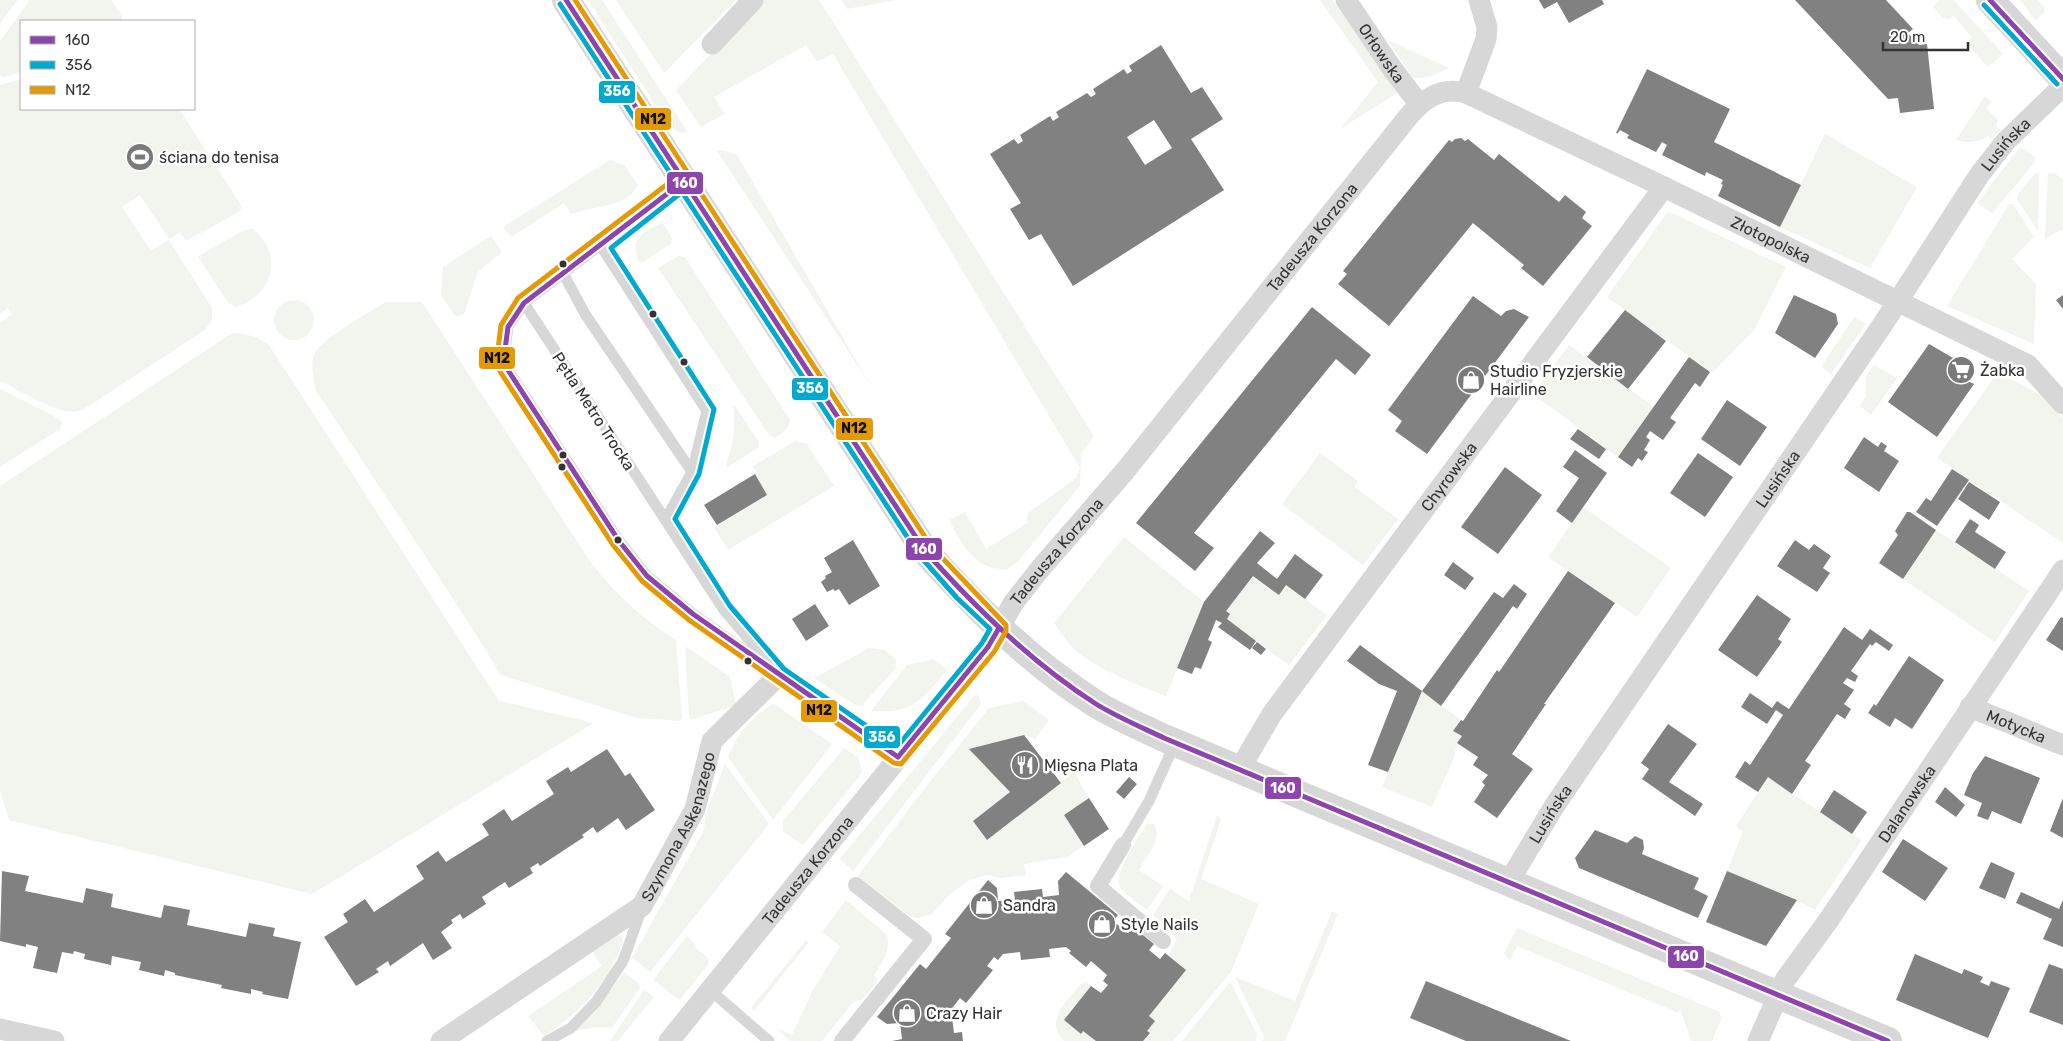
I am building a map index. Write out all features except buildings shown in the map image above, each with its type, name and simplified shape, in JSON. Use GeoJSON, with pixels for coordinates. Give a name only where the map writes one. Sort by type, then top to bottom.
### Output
{"type":"FeatureCollection","features":[{"type":"Feature","properties":{"kind":"street"},"geometry":{"type":"LineString","coordinates":[[566,0],[925,551],[963,593],[999,628],[1057,677],[1098,705],[1175,743],[1888,1041]]}},
{"type":"Feature","properties":{"kind":"street"},"geometry":{"type":"LineString","coordinates":[[712,44],[753,0]]}},
{"type":"Feature","properties":{"kind":"street","name":"Orłowska"},"geometry":{"type":"LineString","coordinates":[[1346,0],[1419,104]]}},
{"type":"Feature","properties":{"kind":"street"},"geometry":{"type":"LineString","coordinates":[[1466,93],[1486,39],[1487,27],[1479,0]]}},
{"type":"Feature","properties":{"kind":"street"},"geometry":{"type":"LineString","coordinates":[[1990,0],[2063,79]]}},
{"type":"Feature","properties":{"kind":"street","name":"Lusińska"},"geometry":{"type":"LineString","coordinates":[[1508,883],[1555,805],[1898,301],[1992,158],[2063,86]]}},
{"type":"Feature","properties":{"kind":"street","name":"Tadeusza Korzona"},"geometry":{"type":"LineString","coordinates":[[669,1041],[988,647],[1014,602],[1040,569],[1126,470],[1419,104],[1446,90],[1466,93]]}},
{"type":"Feature","properties":{"kind":"street","name":"Złotopolska"},"geometry":{"type":"LineString","coordinates":[[1466,93],[1664,187],[2028,365],[2063,404]]}},
{"type":"Feature","properties":{"kind":"street","name":"Chyrowska"},"geometry":{"type":"LineString","coordinates":[[1239,770],[1272,714],[1664,187]]}},
{"type":"Feature","properties":{"kind":"street","name":"Dalanowska"},"geometry":{"type":"LineString","coordinates":[[1758,1041],[1785,980],[1828,921],[2063,570]]}},
{"type":"Feature","properties":{"kind":"street"},"geometry":{"type":"LineString","coordinates":[[780,675],[898,757]]}},
{"type":"Feature","properties":{"kind":"street","name":"Szymona Askenazego"},"geometry":{"type":"LineString","coordinates":[[441,1041],[642,906],[695,808],[712,741],[780,675]]}},
{"type":"Feature","properties":{"kind":"street","name":"Motycka"},"geometry":{"type":"LineString","coordinates":[[1970,707],[2063,745]]}},
{"type":"Feature","properties":{"kind":"street"},"geometry":{"type":"LineString","coordinates":[[1124,846],[1098,886],[1163,940]]}},
{"type":"Feature","properties":{"kind":"street"},"geometry":{"type":"LineString","coordinates":[[842,1041],[924,939],[856,885]]}},
{"type":"Feature","properties":{"kind":"street"},"geometry":{"type":"LineString","coordinates":[[0,1030],[54,1041]]}},
{"type":"Feature","properties":{"kind":"lane"},"geometry":{"type":"LineString","coordinates":[[684,181],[524,303],[508,327],[504,357],[506,367],[620,541],[646,576],[692,614],[780,675]]}},
{"type":"Feature","properties":{"kind":"lane"},"geometry":{"type":"LineString","coordinates":[[601,246],[707,411],[692,472],[666,518]]}},
{"type":"Feature","properties":{"kind":"lane"},"geometry":{"type":"LineString","coordinates":[[563,272],[585,314],[692,472]]}},
{"type":"Feature","properties":{"kind":"lane","name":"Pętla Metro Trocka"},"geometry":{"type":"LineString","coordinates":[[524,303],[666,518],[724,610],[780,675]]}},
{"type":"Feature","properties":{"kind":"lane"},"geometry":{"type":"LineString","coordinates":[[1124,846],[1149,801],[1175,743]]}},
{"type":"Feature","properties":{"kind":"lane"},"geometry":{"type":"LineString","coordinates":[[547,1041],[571,1028],[596,1002],[623,961],[642,906]]}},
{"type":"Feature","properties":{"kind":"lane"},"geometry":{"type":"LineString","coordinates":[[710,990],[769,1041]]}},
{"type":"Feature","properties":{"kind":"shaded area"},"geometry":{"type":"Polygon","coordinates":[[[0,0],[18,0],[0,23],[0,0]]]}},
{"type":"Feature","properties":{"kind":"shaded area"},"geometry":{"type":"Polygon","coordinates":[[[30,0],[111,0],[122,16],[122,20],[20,20],[20,72],[5,77],[0,76],[0,41],[30,0]]]}},
{"type":"Feature","properties":{"kind":"shaded area"},"geometry":{"type":"Polygon","coordinates":[[[588,0],[602,0],[687,131],[683,133],[669,126],[588,0]]]}},
{"type":"Feature","properties":{"kind":"shaded area"},"geometry":{"type":"Polygon","coordinates":[[[616,0],[736,0],[664,73],[616,0]]]}},
{"type":"Feature","properties":{"kind":"shaded area"},"geometry":{"type":"Polygon","coordinates":[[[763,0],[819,0],[1092,433],[1093,438],[1081,453],[1080,486],[1019,560],[1007,570],[989,567],[974,558],[964,546],[949,520],[965,512],[986,549],[1027,523],[1028,513],[1076,478],[1080,468],[833,54],[817,62],[806,45],[714,97],[725,114],[701,127],[676,90],[763,0]]]}},
{"type":"Feature","properties":{"kind":"shaded area"},"geometry":{"type":"Polygon","coordinates":[[[842,0],[896,0],[847,9],[842,0]]]}},
{"type":"Feature","properties":{"kind":"shaded area"},"geometry":{"type":"Polygon","coordinates":[[[1320,0],[1333,0],[1397,93],[1340,129],[1378,82],[1320,0]]]}},
{"type":"Feature","properties":{"kind":"shaded area"},"geometry":{"type":"Polygon","coordinates":[[[1939,0],[1954,0],[2003,54],[1992,64],[1984,63],[1966,43],[1972,37],[1953,15],[1950,19],[1943,18],[1933,7],[1939,0]]]}},
{"type":"Feature","properties":{"kind":"shaded area"},"geometry":{"type":"Polygon","coordinates":[[[2020,0],[2037,0],[2045,8],[2044,12],[2036,21],[2020,0]]]}},
{"type":"Feature","properties":{"kind":"shaded area"},"geometry":{"type":"Polygon","coordinates":[[[1388,40],[1449,68],[1429,77],[1413,78],[1388,40]]]}},
{"type":"Feature","properties":{"kind":"shaded area"},"geometry":{"type":"Polygon","coordinates":[[[20,79],[20,110],[180,110],[242,208],[239,212],[186,241],[180,232],[169,240],[212,308],[212,320],[206,329],[90,405],[73,412],[47,405],[0,381],[0,323],[12,314],[8,308],[0,314],[0,85],[20,79]],[[140,195],[122,207],[151,251],[169,239],[140,195]]]}},
{"type":"Feature","properties":{"kind":"shaded area"},"geometry":{"type":"Polygon","coordinates":[[[1985,96],[1992,103],[1986,108],[1998,120],[1996,126],[2001,130],[1991,139],[1988,136],[1972,142],[1956,140],[1985,96]]]}},
{"type":"Feature","properties":{"kind":"shaded area"},"geometry":{"type":"Polygon","coordinates":[[[1825,134],[1917,187],[1870,268],[1780,227],[1825,134]]]}},
{"type":"Feature","properties":{"kind":"shaded area"},"geometry":{"type":"Polygon","coordinates":[[[2020,147],[2035,157],[2035,162],[1992,213],[1977,203],[2020,147]]]}},
{"type":"Feature","properties":{"kind":"shaded area"},"geometry":{"type":"Polygon","coordinates":[[[722,150],[737,155],[871,386],[717,151],[722,150]]]}},
{"type":"Feature","properties":{"kind":"shaded area"},"geometry":{"type":"Polygon","coordinates":[[[610,160],[624,165],[638,185],[633,193],[626,198],[609,205],[571,214],[564,203],[511,237],[503,227],[610,160]]]}},
{"type":"Feature","properties":{"kind":"shaded area"},"geometry":{"type":"Polygon","coordinates":[[[2035,173],[2039,173],[2038,231],[2017,200],[2018,194],[2035,173]]]}},
{"type":"Feature","properties":{"kind":"shaded area"},"geometry":{"type":"Polygon","coordinates":[[[2048,173],[2055,173],[2063,180],[2063,229],[2045,239],[2048,173]]]}},
{"type":"Feature","properties":{"kind":"shaded area"},"geometry":{"type":"Polygon","coordinates":[[[2009,204],[2013,204],[2034,237],[2012,259],[2036,284],[2034,344],[1947,306],[2009,204]]]}},
{"type":"Feature","properties":{"kind":"shaded area"},"geometry":{"type":"Polygon","coordinates":[[[1667,213],[1672,213],[1786,267],[1754,330],[1712,373],[1607,297],[1667,213]]]}},
{"type":"Feature","properties":{"kind":"shaded area"},"geometry":{"type":"Polygon","coordinates":[[[663,223],[672,238],[671,244],[642,262],[638,261],[635,245],[637,241],[646,231],[663,223]]]}},
{"type":"Feature","properties":{"kind":"shaded area"},"geometry":{"type":"Polygon","coordinates":[[[252,228],[267,246],[270,256],[270,275],[266,284],[254,298],[236,307],[228,303],[198,256],[252,228]]]}},
{"type":"Feature","properties":{"kind":"shaded area"},"geometry":{"type":"Polygon","coordinates":[[[491,236],[502,252],[478,272],[464,314],[456,317],[441,295],[443,267],[491,236]]]}},
{"type":"Feature","properties":{"kind":"shaded area"},"geometry":{"type":"Polygon","coordinates":[[[678,256],[685,257],[790,420],[787,429],[775,438],[769,435],[658,268],[678,256]]]}},
{"type":"Feature","properties":{"kind":"shaded area"},"geometry":{"type":"Polygon","coordinates":[[[298,300],[305,303],[311,309],[314,320],[313,328],[305,337],[298,340],[290,340],[283,337],[275,328],[274,316],[277,309],[286,301],[298,300]]]}},
{"type":"Feature","properties":{"kind":"shaded area"},"geometry":{"type":"Polygon","coordinates":[[[386,302],[422,302],[591,563],[630,605],[676,640],[682,717],[680,721],[636,718],[501,675],[458,606],[315,389],[312,363],[318,349],[335,334],[386,302]]]}},
{"type":"Feature","properties":{"kind":"shaded area"},"geometry":{"type":"Polygon","coordinates":[[[1854,317],[1866,324],[1831,374],[1821,367],[1854,317]]]}},
{"type":"Feature","properties":{"kind":"shaded area"},"geometry":{"type":"Polygon","coordinates":[[[234,333],[253,336],[269,345],[499,701],[594,723],[312,894],[9,820],[0,791],[0,486],[234,333]]]}},
{"type":"Feature","properties":{"kind":"shaded area"},"geometry":{"type":"Polygon","coordinates":[[[1569,345],[1654,407],[1618,457],[1533,394],[1569,345]]]}},
{"type":"Feature","properties":{"kind":"shaded area"},"geometry":{"type":"Polygon","coordinates":[[[1874,365],[1897,378],[1871,415],[1860,406],[1866,396],[1866,376],[1874,365]]]}},
{"type":"Feature","properties":{"kind":"shaded area"},"geometry":{"type":"Polygon","coordinates":[[[1998,372],[2046,398],[2063,419],[2063,543],[1937,458],[1998,372]]]}},
{"type":"Feature","properties":{"kind":"shaded area"},"geometry":{"type":"Polygon","coordinates":[[[0,389],[54,416],[62,422],[60,429],[0,467],[0,389]]]}},
{"type":"Feature","properties":{"kind":"shaded area"},"geometry":{"type":"Polygon","coordinates":[[[733,403],[759,442],[758,448],[728,467],[726,464],[734,434],[733,403]]]}},
{"type":"Feature","properties":{"kind":"shaded area"},"geometry":{"type":"Polygon","coordinates":[[[795,441],[807,444],[834,486],[728,550],[714,528],[767,495],[755,474],[757,472],[753,466],[795,441]]]}},
{"type":"Feature","properties":{"kind":"shaded area"},"geometry":{"type":"Polygon","coordinates":[[[1320,453],[1358,481],[1354,487],[1398,519],[1363,565],[1282,504],[1320,453]]]}},
{"type":"Feature","properties":{"kind":"shaded area"},"geometry":{"type":"Polygon","coordinates":[[[1583,507],[1671,568],[1637,617],[1548,557],[1583,507]]]}},
{"type":"Feature","properties":{"kind":"shaded area"},"geometry":{"type":"Polygon","coordinates":[[[1936,530],[2029,591],[1995,642],[1903,579],[1936,530]]]}},
{"type":"Feature","properties":{"kind":"shaded area"},"geometry":{"type":"Polygon","coordinates":[[[1124,537],[1204,602],[1242,552],[1327,615],[1289,665],[1204,603],[1166,696],[1117,676],[1082,656],[1073,648],[1054,623],[1124,537]]]}},
{"type":"Feature","properties":{"kind":"shaded area"},"geometry":{"type":"Polygon","coordinates":[[[685,646],[730,677],[736,705],[691,720],[689,716],[685,646]]]}},
{"type":"Feature","properties":{"kind":"shaded area"},"geometry":{"type":"Polygon","coordinates":[[[869,648],[885,650],[896,660],[896,668],[862,705],[857,706],[814,678],[869,648]]]}},
{"type":"Feature","properties":{"kind":"shaded area"},"geometry":{"type":"Polygon","coordinates":[[[934,659],[947,670],[923,697],[907,707],[897,710],[871,711],[907,665],[934,659]]]}},
{"type":"Feature","properties":{"kind":"shaded area"},"geometry":{"type":"Polygon","coordinates":[[[1422,691],[1461,720],[1453,730],[1462,736],[1457,743],[1454,758],[1432,807],[1382,787],[1422,691]]]}},
{"type":"Feature","properties":{"kind":"shaded area"},"geometry":{"type":"Polygon","coordinates":[[[975,695],[978,695],[981,704],[853,871],[840,859],[975,695]]]}},
{"type":"Feature","properties":{"kind":"shaded area"},"geometry":{"type":"Polygon","coordinates":[[[1023,701],[1049,720],[1035,739],[1024,735],[970,749],[1010,792],[973,821],[988,840],[1074,772],[1089,798],[1064,815],[1084,846],[1067,857],[1024,864],[1026,875],[1000,878],[987,875],[970,880],[950,894],[932,914],[918,918],[910,916],[858,876],[989,708],[1023,701]]]}},
{"type":"Feature","properties":{"kind":"shaded area"},"geometry":{"type":"Polygon","coordinates":[[[774,704],[832,744],[773,820],[728,757],[746,726],[766,708],[774,704]]]}},
{"type":"Feature","properties":{"kind":"shaded area"},"geometry":{"type":"Polygon","coordinates":[[[844,748],[858,757],[862,771],[803,845],[783,832],[783,821],[844,748]]]}},
{"type":"Feature","properties":{"kind":"shaded area"},"geometry":{"type":"Polygon","coordinates":[[[725,764],[769,824],[650,972],[632,958],[704,830],[706,813],[725,764]]]}},
{"type":"Feature","properties":{"kind":"shaded area"},"geometry":{"type":"Polygon","coordinates":[[[1768,777],[1862,840],[1815,910],[1797,900],[1727,871],[1743,832],[1736,826],[1768,777]]]}},
{"type":"Feature","properties":{"kind":"shaded area"},"geometry":{"type":"Polygon","coordinates":[[[1217,815],[1221,820],[1201,879],[1259,904],[1231,972],[1173,1041],[1143,1041],[1149,1033],[1147,1031],[1154,995],[1166,960],[1177,939],[1166,925],[1153,915],[1170,889],[1189,901],[1217,815]]]}},
{"type":"Feature","properties":{"kind":"shaded area"},"geometry":{"type":"Polygon","coordinates":[[[1147,824],[1154,824],[1156,830],[1155,842],[1139,870],[1163,886],[1147,910],[1120,887],[1119,881],[1123,865],[1147,824]]]}},
{"type":"Feature","properties":{"kind":"shaded area"},"geometry":{"type":"Polygon","coordinates":[[[846,900],[887,935],[887,951],[874,976],[878,980],[862,1000],[854,1001],[822,1041],[790,1041],[776,1028],[792,1035],[813,990],[840,946],[822,932],[846,900]]]}},
{"type":"Feature","properties":{"kind":"shaded area"},"geometry":{"type":"Polygon","coordinates":[[[1332,911],[1338,914],[1285,1041],[1262,1041],[1264,1036],[1235,977],[1295,1001],[1332,911]]]}},
{"type":"Feature","properties":{"kind":"shaded area"},"geometry":{"type":"Polygon","coordinates":[[[1517,928],[1720,1012],[1721,1020],[1712,1041],[1691,1041],[1680,1009],[1679,1013],[1517,946],[1510,961],[1504,953],[1517,928]]]}},
{"type":"Feature","properties":{"kind":"shaded area"},"geometry":{"type":"Polygon","coordinates":[[[617,934],[621,935],[623,942],[617,957],[601,984],[581,1007],[544,1036],[528,1016],[602,966],[591,950],[617,934]]]}},
{"type":"Feature","properties":{"kind":"shaded area"},"geometry":{"type":"Polygon","coordinates":[[[687,936],[696,945],[695,947],[708,958],[709,963],[680,1000],[653,980],[687,936]]]}},
{"type":"Feature","properties":{"kind":"shaded area"},"geometry":{"type":"Polygon","coordinates":[[[806,940],[809,942],[754,1011],[751,1008],[806,940]]]}},
{"type":"Feature","properties":{"kind":"shaded area"},"geometry":{"type":"Polygon","coordinates":[[[624,972],[641,986],[612,1028],[598,1027],[573,1031],[594,1013],[624,972]]]}},
{"type":"Feature","properties":{"kind":"shaded area"},"geometry":{"type":"Polygon","coordinates":[[[1085,982],[1091,986],[1064,1020],[1081,1034],[1083,1031],[1096,1041],[1064,1041],[1058,1033],[1056,1026],[1057,1018],[1064,1004],[1081,984],[1085,982]]]}},
{"type":"Feature","properties":{"kind":"shaded area"},"geometry":{"type":"Polygon","coordinates":[[[1231,983],[1257,1034],[1256,1041],[1182,1041],[1228,984],[1231,983]]]}},
{"type":"Feature","properties":{"kind":"shaded area"},"geometry":{"type":"Polygon","coordinates":[[[644,990],[654,997],[618,1041],[610,1041],[644,990]]]}},
{"type":"Feature","properties":{"kind":"transit line","name":"160"},"geometry":{"type":"LineString","coordinates":[[566,0],[925,551],[984,613],[1049,670],[1104,709],[1164,738],[1888,1041]]}},
{"type":"Feature","properties":{"kind":"transit line","name":"N12"},"geometry":{"type":"LineString","coordinates":[[575,0],[690,176]]}},
{"type":"Feature","properties":{"kind":"transit line","name":"160"},"geometry":{"type":"LineString","coordinates":[[1990,0],[2063,79]]}},
{"type":"Feature","properties":{"kind":"transit line","name":"356"},"geometry":{"type":"LineString","coordinates":[[560,4],[674,179]]}},
{"type":"Feature","properties":{"kind":"transit line","name":"356"},"geometry":{"type":"LineString","coordinates":[[1984,5],[2057,84]]}},
{"type":"Feature","properties":{"kind":"transit line","name":"N12"},"geometry":{"type":"LineString","coordinates":[[674,179],[518,298],[501,325],[497,357],[499,370],[613,545],[642,581],[689,620],[894,763],[901,764],[994,652],[1006,631],[1006,625],[931,546],[691,178]]}},
{"type":"Feature","properties":{"kind":"transit line","name":"160"},"geometry":{"type":"LineString","coordinates":[[684,181],[524,303],[508,327],[504,357],[506,367],[619,541],[647,576],[693,614],[898,757]]}},
{"type":"Feature","properties":{"kind":"transit line","name":"356"},"geometry":{"type":"LineString","coordinates":[[682,192],[919,555],[957,598],[990,629],[982,643],[897,747],[784,669],[730,606],[675,519],[699,474],[714,409],[611,248],[682,192]]}},
{"type":"Feature","properties":{"kind":"transit line","name":"160"},"geometry":{"type":"LineString","coordinates":[[898,757],[988,647],[999,628]]}},
{"type":"Feature","properties":{"kind":"place","name":"ściana do tenisa"},"geometry":{"type":"Point","coordinates":[140,157]}},
{"type":"Feature","properties":{"kind":"place","name":"Żabka"},"geometry":{"type":"Point","coordinates":[1961,370]}},
{"type":"Feature","properties":{"kind":"place","name":"Studio Fryzjerskie Hairline"},"geometry":{"type":"Point","coordinates":[1471,380]}},
{"type":"Feature","properties":{"kind":"place","name":"Mięsna Plata"},"geometry":{"type":"Point","coordinates":[1025,765]}},
{"type":"Feature","properties":{"kind":"place","name":"Sandra"},"geometry":{"type":"Point","coordinates":[984,905]}},
{"type":"Feature","properties":{"kind":"place","name":"Style Nails"},"geometry":{"type":"Point","coordinates":[1102,924]}},
{"type":"Feature","properties":{"kind":"place","name":"Crazy Hair"},"geometry":{"type":"Point","coordinates":[907,1013]}}]}
